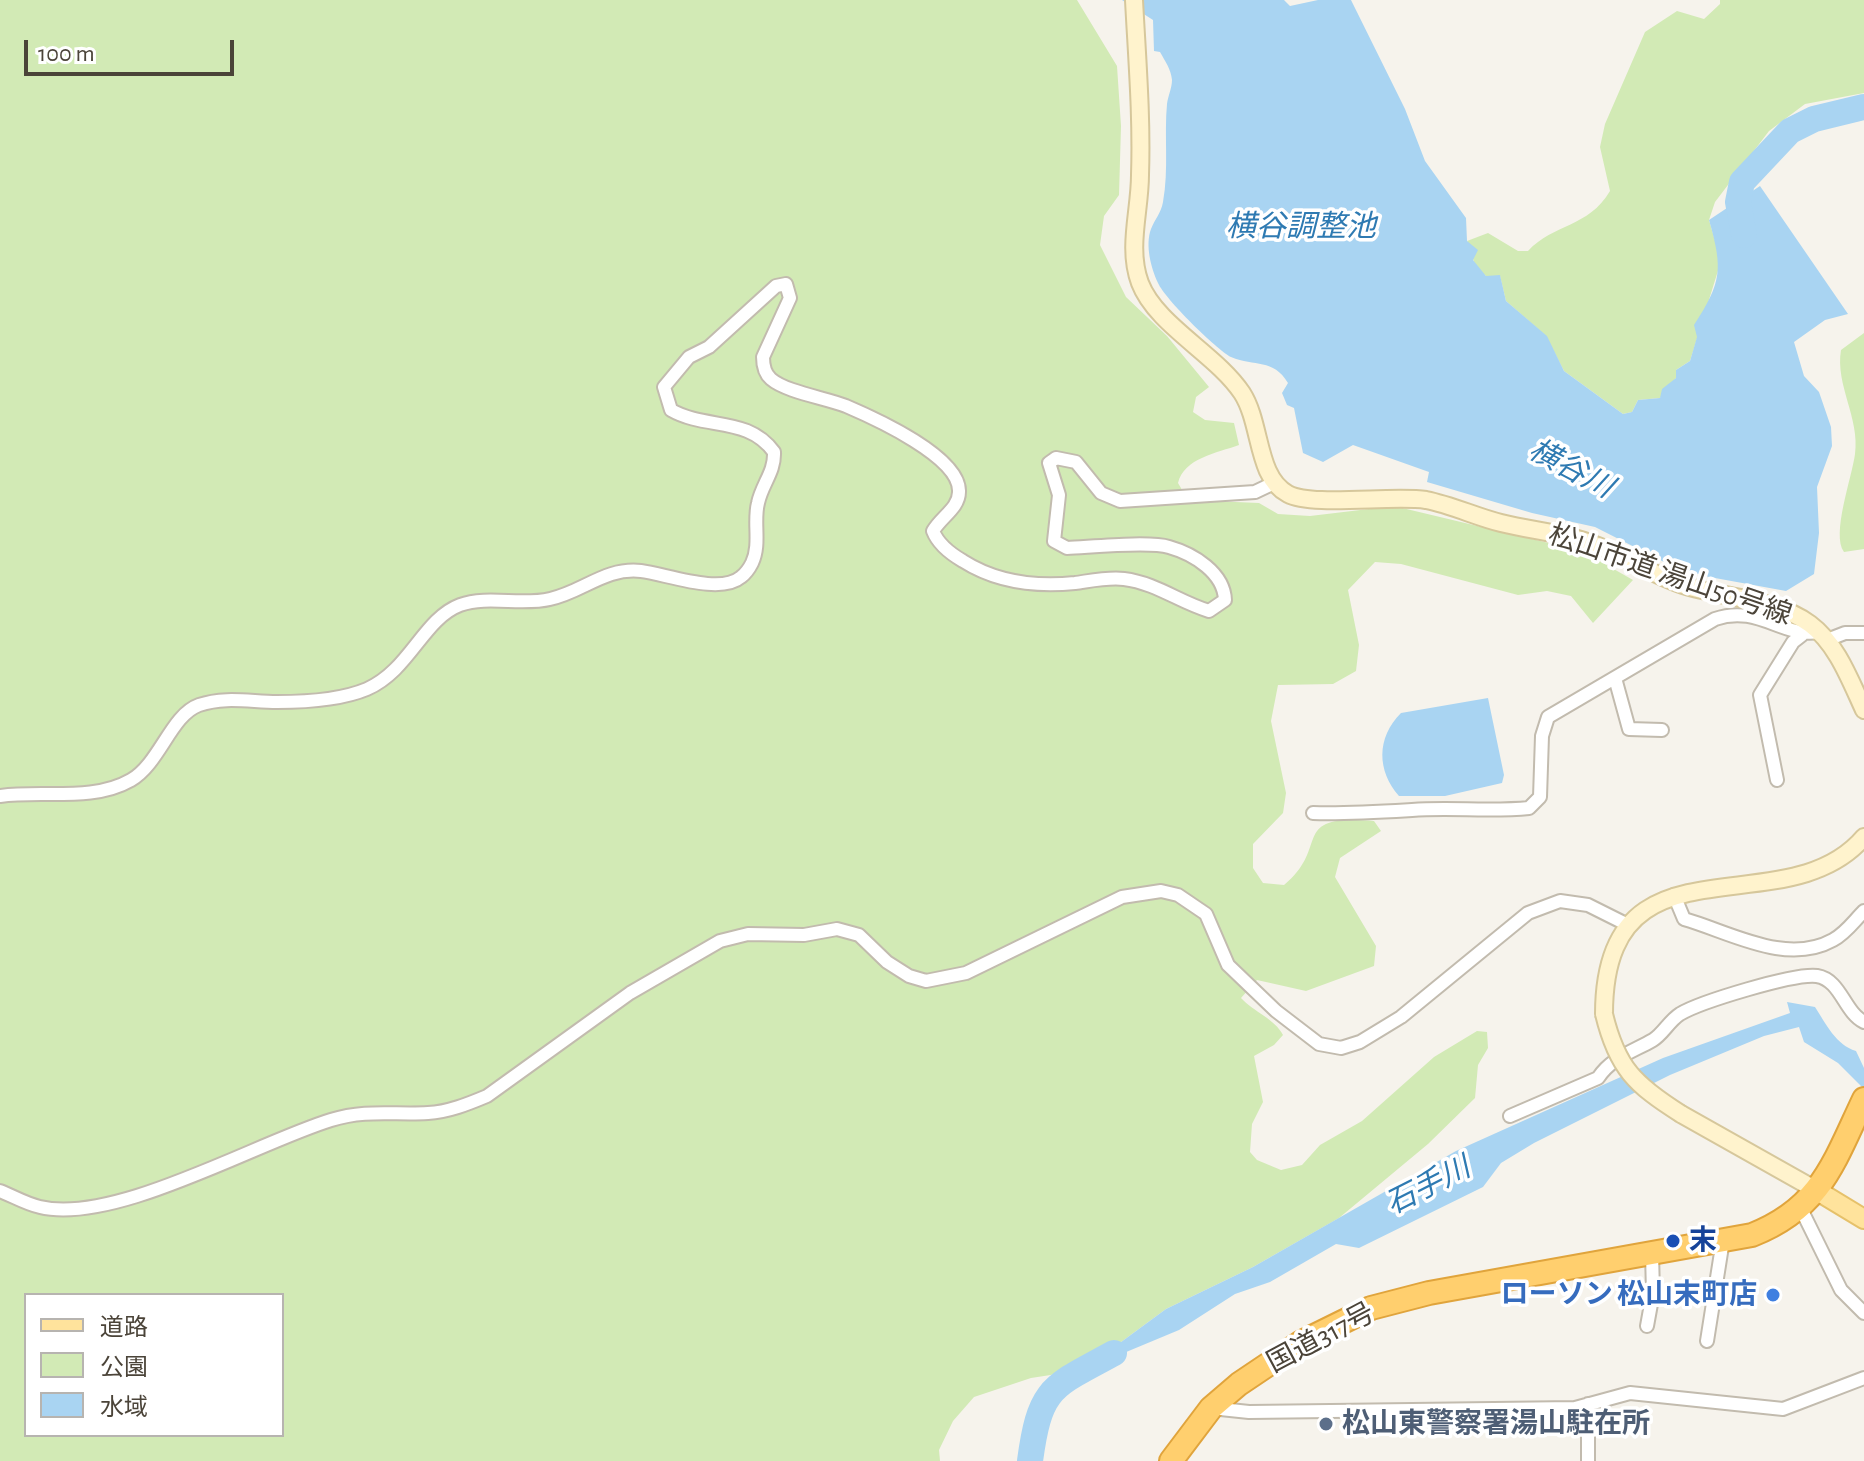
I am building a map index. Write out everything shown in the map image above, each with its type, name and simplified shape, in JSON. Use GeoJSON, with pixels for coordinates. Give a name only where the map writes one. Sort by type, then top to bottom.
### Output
{"type":"FeatureCollection","features":[{"type":"Feature","properties":{"kind":"highway","name":"国道317号"},"geometry":{"type":"LineString","coordinates":[[1171,1461],[1211,1408],[1239,1384],[1300,1343],[1371,1308],[1429,1293],[1752,1235],[1780,1224],[1801,1209],[1816,1190],[1864,1099]]}},
{"type":"Feature","properties":{"kind":"main road"},"geometry":{"type":"LineString","coordinates":[[1816,1190],[1864,1219]]}},
{"type":"Feature","properties":{"kind":"street"},"geometry":{"type":"LineString","coordinates":[[0,796],[94,792],[132,780],[158,753],[185,713],[197,706],[239,699],[277,702],[330,699],[365,690],[387,678],[409,657],[439,618],[461,605],[550,600],[619,571],[660,573],[702,583],[726,583],[739,579],[752,564],[757,505],[775,466],[774,452],[750,430],[682,417],[671,410],[664,387],[689,357],[709,347],[776,286],[786,284],[790,298],[763,357],[763,367],[771,379],[846,406],[937,455],[951,470],[959,493],[957,504],[941,517],[933,531],[936,539],[955,557],[986,575],[1042,585],[1120,579],[1165,589],[1209,611],[1225,600],[1225,590],[1215,573],[1167,546],[1067,548],[1054,541],[1059,495],[1049,463],[1056,458],[1076,462],[1101,493],[1120,501],[1255,492],[1274,483],[1263,461],[1256,420],[1242,394],[1219,366],[1149,300],[1139,282],[1134,253],[1141,146],[1134,8]]}},
{"type":"Feature","properties":{"kind":"street","name":"松山市道 湯山50号線"},"geometry":{"type":"LineString","coordinates":[[1274,483],[1287,494],[1303,500],[1398,497],[1429,501],[1500,523],[1595,544],[1680,584],[1788,613],[1816,636],[1864,633]]}},
{"type":"Feature","properties":{"kind":"street"},"geometry":{"type":"LineString","coordinates":[[1313,813],[1375,814],[1414,809],[1489,812],[1529,808],[1540,797],[1542,736],[1548,717],[1715,619],[1733,613],[1758,616],[1816,636],[1864,710]]}},
{"type":"Feature","properties":{"kind":"street"},"geometry":{"type":"LineString","coordinates":[[1777,780],[1760,695],[1793,642],[1816,636]]}},
{"type":"Feature","properties":{"kind":"street"},"geometry":{"type":"LineString","coordinates":[[1615,678],[1629,729],[1662,730]]}},
{"type":"Feature","properties":{"kind":"street"},"geometry":{"type":"LineString","coordinates":[[1816,1190],[1681,1114],[1632,1079],[1611,1041],[1604,1014],[1609,964],[1630,926],[1674,895],[1693,889],[1804,876],[1841,859],[1864,837]]}},
{"type":"Feature","properties":{"kind":"street"},"geometry":{"type":"LineString","coordinates":[[0,1191],[40,1207],[68,1209],[110,1203],[190,1176],[332,1119],[388,1110],[428,1113],[464,1106],[499,1087],[630,993],[720,941],[748,934],[779,937],[837,929],[859,935],[887,962],[909,976],[926,981],[966,973],[1122,897],[1161,891],[1178,895],[1206,914],[1228,965],[1276,1011],[1319,1044],[1341,1048],[1360,1042],[1401,1017],[1528,913],[1560,901],[1588,905],[1630,926]]}},
{"type":"Feature","properties":{"kind":"street"},"geometry":{"type":"LineString","coordinates":[[1674,895],[1684,919],[1730,932],[1762,947],[1784,949],[1819,946],[1833,940],[1864,911]]}},
{"type":"Feature","properties":{"kind":"street"},"geometry":{"type":"LineString","coordinates":[[1510,1116],[1598,1078],[1606,1065],[1656,1038],[1678,1015],[1774,983],[1818,976],[1831,982],[1848,1009],[1864,1022]]}},
{"type":"Feature","properties":{"kind":"street"},"geometry":{"type":"LineString","coordinates":[[1801,1209],[1841,1290],[1864,1313]]}},
{"type":"Feature","properties":{"kind":"street"},"geometry":{"type":"LineString","coordinates":[[1707,1341],[1723,1240]]}},
{"type":"Feature","properties":{"kind":"street"},"geometry":{"type":"LineString","coordinates":[[1647,1326],[1653,1293],[1652,1253]]}},
{"type":"Feature","properties":{"kind":"street"},"geometry":{"type":"LineString","coordinates":[[1211,1408],[1249,1412],[1575,1408],[1630,1393],[1783,1409],[1864,1378]]}},
{"type":"Feature","properties":{"kind":"street"},"geometry":{"type":"LineString","coordinates":[[1588,1404],[1588,1461]]}},
{"type":"Feature","properties":{"kind":"green space"},"geometry":{"type":"Polygon","coordinates":[[[0,0],[1077,0],[1117,66],[1121,126],[1119,195],[1104,216],[1100,245],[1126,297],[1167,336],[1209,387],[1196,397],[1193,412],[1205,420],[1234,423],[1239,445],[1202,458],[1187,468],[1178,483],[1188,500],[1259,503],[1278,514],[1310,516],[1394,506],[1582,551],[1633,580],[1593,623],[1571,596],[1547,591],[1518,595],[1401,564],[1375,562],[1348,590],[1359,645],[1356,671],[1333,684],[1278,685],[1271,721],[1286,793],[1283,813],[1253,844],[1253,868],[1263,883],[1284,885],[1298,871],[1320,828],[1347,820],[1374,821],[1381,831],[1340,858],[1335,877],[1376,946],[1374,966],[1306,991],[1257,980],[1241,998],[1275,1024],[1283,1035],[1274,1045],[1254,1056],[1263,1102],[1252,1124],[1250,1152],[1257,1160],[1281,1170],[1302,1165],[1320,1145],[1362,1121],[1434,1057],[1477,1031],[1487,1032],[1488,1048],[1478,1065],[1475,1098],[1428,1144],[1339,1218],[1253,1267],[1166,1309],[1083,1370],[1031,1378],[974,1397],[953,1421],[939,1450],[940,1461],[0,1461],[0,0]]]}},
{"type":"Feature","properties":{"kind":"green space"},"geometry":{"type":"Polygon","coordinates":[[[1720,0],[1864,0],[1864,93],[1805,104],[1769,131],[1715,202],[1709,220],[1721,261],[1690,361],[1676,370],[1676,378],[1660,398],[1638,400],[1632,412],[1623,414],[1564,371],[1546,336],[1506,301],[1500,276],[1486,276],[1476,268],[1467,241],[1488,233],[1518,251],[1528,251],[1549,235],[1592,212],[1610,191],[1600,147],[1605,124],[1645,32],[1677,11],[1704,19],[1720,4],[1720,0]]]}},
{"type":"Feature","properties":{"kind":"green space"},"geometry":{"type":"Polygon","coordinates":[[[1864,333],[1864,549],[1844,552],[1841,520],[1856,441],[1841,376],[1841,350],[1864,333]]]}},
{"type":"Feature","properties":{"kind":"water","name":"横谷調整池"},"geometry":{"type":"Polygon","coordinates":[[[1122,0],[1284,0],[1290,6],[1318,0],[1351,0],[1405,109],[1425,161],[1466,218],[1467,241],[1478,250],[1473,260],[1486,276],[1500,275],[1506,301],[1547,336],[1564,371],[1623,414],[1632,412],[1638,400],[1660,398],[1662,389],[1676,378],[1676,370],[1690,361],[1697,337],[1694,325],[1710,297],[1717,275],[1718,263],[1709,220],[1760,186],[1848,314],[1825,320],[1794,342],[1804,376],[1819,392],[1831,427],[1832,446],[1817,487],[1819,533],[1814,574],[1786,591],[1704,576],[1670,565],[1595,527],[1532,513],[1427,482],[1429,472],[1353,445],[1323,462],[1303,453],[1294,408],[1287,405],[1282,393],[1288,383],[1282,375],[1270,366],[1240,360],[1224,352],[1180,311],[1155,277],[1149,242],[1165,190],[1166,116],[1172,80],[1160,52],[1154,51],[1153,20],[1122,0]]]}},
{"type":"Feature","properties":{"kind":"water"},"geometry":{"type":"Polygon","coordinates":[[[1488,698],[1504,775],[1502,783],[1445,796],[1399,796],[1387,776],[1382,754],[1387,733],[1401,713],[1488,698]]]}},
{"type":"Feature","properties":{"kind":"water"},"geometry":{"type":"Polygon","coordinates":[[[1787,1002],[1815,1007],[1837,1039],[1856,1051],[1864,1068],[1864,1089],[1838,1063],[1804,1042],[1799,1027],[1764,1036],[1670,1075],[1534,1143],[1501,1163],[1483,1187],[1359,1248],[1336,1244],[1270,1282],[1235,1294],[1179,1330],[1083,1370],[1166,1309],[1253,1267],[1456,1151],[1663,1058],[1790,1013],[1787,1002]]]}},
{"type":"Feature","properties":{"kind":"waterway","name":"横谷川"},"geometry":{"type":"LineString","coordinates":[[1744,235],[1738,202],[1742,182],[1790,131],[1814,119],[1864,107]]}},
{"type":"Feature","properties":{"kind":"waterway","name":"石手川"},"geometry":{"type":"LineString","coordinates":[[1030,1461],[1039,1417],[1052,1392],[1063,1382],[1114,1353]]}},
{"type":"Feature","properties":{"kind":"place","name":"末"},"geometry":{"type":"Point","coordinates":[1673,1241]}},
{"type":"Feature","properties":{"kind":"place","name":"ローソン 松山末町店"},"geometry":{"type":"Point","coordinates":[1773,1295]}},
{"type":"Feature","properties":{"kind":"place","name":"松山東警察署湯山駐在所"},"geometry":{"type":"Point","coordinates":[1326,1424]}}]}
